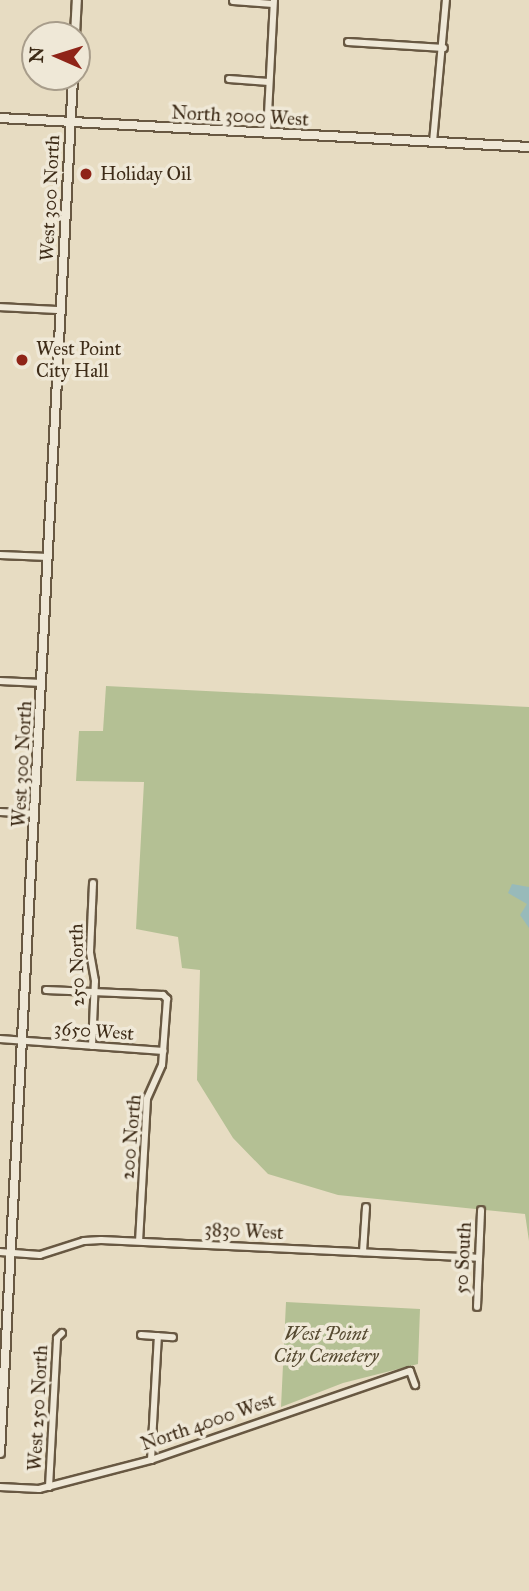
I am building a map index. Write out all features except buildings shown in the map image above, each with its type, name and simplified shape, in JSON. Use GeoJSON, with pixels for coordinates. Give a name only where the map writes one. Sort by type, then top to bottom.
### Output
{"type":"FeatureCollection","features":[{"type":"Feature","properties":{"kind":"main road"},"geometry":{"type":"LineString","coordinates":[[76,21],[77,0]]}},
{"type":"Feature","properties":{"kind":"main road","name":"West 300 North"},"geometry":{"type":"LineString","coordinates":[[0,1453],[72,91]]}},
{"type":"Feature","properties":{"kind":"main road","name":"North 3000 West"},"geometry":{"type":"LineString","coordinates":[[0,118],[529,147]]}},
{"type":"Feature","properties":{"kind":"street"},"geometry":{"type":"LineString","coordinates":[[433,142],[435,96],[444,48],[446,0]]}},
{"type":"Feature","properties":{"kind":"street"},"geometry":{"type":"LineString","coordinates":[[233,1],[274,2],[267,133]]}},
{"type":"Feature","properties":{"kind":"street"},"geometry":{"type":"LineString","coordinates":[[348,42],[444,48]]}},
{"type":"Feature","properties":{"kind":"street"},"geometry":{"type":"LineString","coordinates":[[229,79],[269,82]]}},
{"type":"Feature","properties":{"kind":"street"},"geometry":{"type":"LineString","coordinates":[[0,307],[59,310]]}},
{"type":"Feature","properties":{"kind":"street"},"geometry":{"type":"LineString","coordinates":[[0,555],[48,557]]}},
{"type":"Feature","properties":{"kind":"street"},"geometry":{"type":"LineString","coordinates":[[0,681],[42,683]]}},
{"type":"Feature","properties":{"kind":"street"},"geometry":{"type":"LineString","coordinates":[[0,812],[35,814]]}},
{"type":"Feature","properties":{"kind":"street","name":"250 North"},"geometry":{"type":"LineString","coordinates":[[92,1046],[95,992],[90,953],[93,883]]}},
{"type":"Feature","properties":{"kind":"street"},"geometry":{"type":"LineString","coordinates":[[46,989],[95,992]]}},
{"type":"Feature","properties":{"kind":"street","name":"200 North"},"geometry":{"type":"LineString","coordinates":[[95,992],[165,996],[162,1065],[147,1099],[139,1241]]}},
{"type":"Feature","properties":{"kind":"street","name":"3650 West"},"geometry":{"type":"LineString","coordinates":[[0,1039],[164,1051]]}},
{"type":"Feature","properties":{"kind":"street"},"geometry":{"type":"LineString","coordinates":[[363,1252],[366,1207]]}},
{"type":"Feature","properties":{"kind":"street","name":"50 South"},"geometry":{"type":"LineString","coordinates":[[477,1307],[481,1210]]}},
{"type":"Feature","properties":{"kind":"street","name":"3830 West"},"geometry":{"type":"LineString","coordinates":[[0,1252],[47,1254],[92,1240],[478,1258]]}},
{"type":"Feature","properties":{"kind":"street","name":"West 250 North"},"geometry":{"type":"LineString","coordinates":[[49,1487],[57,1338],[62,1333]]}},
{"type":"Feature","properties":{"kind":"street"},"geometry":{"type":"LineString","coordinates":[[141,1335],[173,1336]]}},
{"type":"Feature","properties":{"kind":"street"},"geometry":{"type":"LineString","coordinates":[[151,1460],[158,1336]]}},
{"type":"Feature","properties":{"kind":"street","name":"North 4000 West"},"geometry":{"type":"LineString","coordinates":[[0,1487],[49,1487],[151,1460],[410,1371],[415,1385]]}},
{"type":"Feature","properties":{"kind":"green space"},"geometry":{"type":"Polygon","coordinates":[[[106,686],[529,707],[529,1241],[525,1214],[338,1195],[268,1174],[233,1138],[197,1080],[200,970],[182,968],[178,937],[136,929],[144,782],[76,781],[79,731],[103,731],[106,686]]]}},
{"type":"Feature","properties":{"kind":"green space","name":"West Point City Cemetery"},"geometry":{"type":"Polygon","coordinates":[[[286,1302],[420,1309],[418,1364],[343,1383],[281,1407],[286,1302]]]}},
{"type":"Feature","properties":{"kind":"water"},"geometry":{"type":"Polygon","coordinates":[[[512,884],[529,887],[529,928],[520,915],[527,904],[508,893],[512,884]]]}},
{"type":"Feature","properties":{"kind":"place","name":"Holiday Oil"},"geometry":{"type":"Point","coordinates":[86,174]}},
{"type":"Feature","properties":{"kind":"place","name":"West Point City Hall"},"geometry":{"type":"Point","coordinates":[22,360]}}]}
